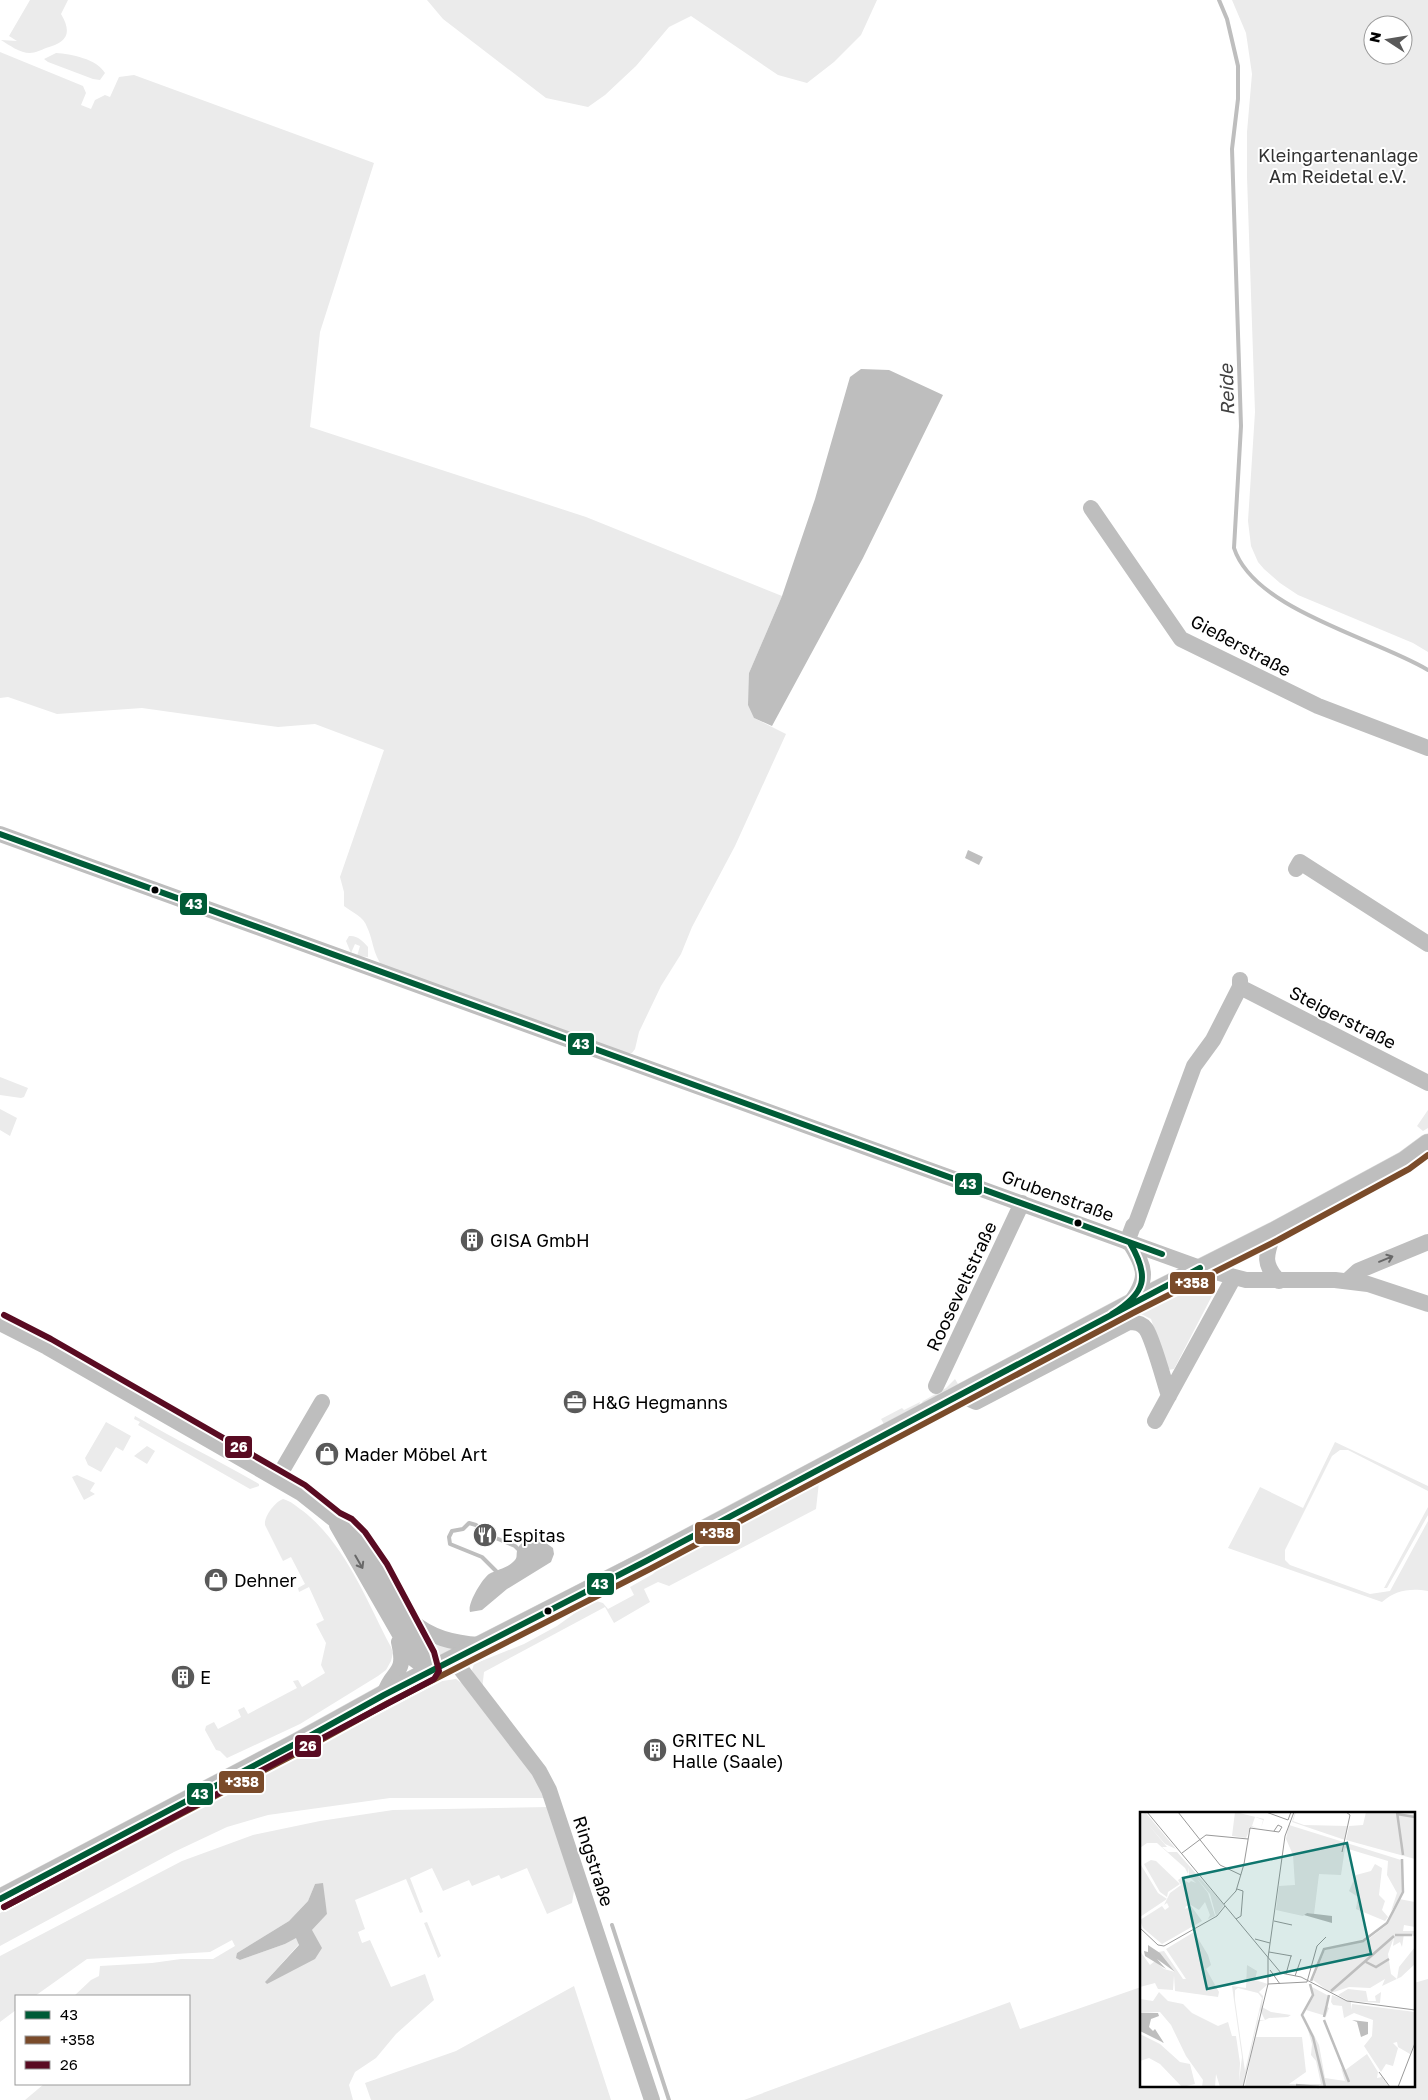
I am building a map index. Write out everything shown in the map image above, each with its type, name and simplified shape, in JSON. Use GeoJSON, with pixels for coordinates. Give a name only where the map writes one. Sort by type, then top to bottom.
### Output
{"type":"FeatureCollection","features":[{"type":"Feature","properties":{"kind":"main road"},"geometry":{"type":"LineString","coordinates":[[0,1899],[298,1743],[384,1695],[646,1561],[960,1395],[1131,1314],[1200,1268],[1274,1232],[1405,1161],[1428,1144]]}},
{"type":"Feature","properties":{"kind":"street","name":"Gießerstraße"},"geometry":{"type":"LineString","coordinates":[[1091,508],[1181,639],[1318,706],[1428,748]]}},
{"type":"Feature","properties":{"kind":"street","name":"Grubenstraße"},"geometry":{"type":"LineString","coordinates":[[0,834],[1200,1268],[1246,1280],[1347,1281],[1368,1284],[1428,1304]]}},
{"type":"Feature","properties":{"kind":"street"},"geometry":{"type":"LineString","coordinates":[[1296,869],[1300,862],[1428,944]]}},
{"type":"Feature","properties":{"kind":"street","name":"Steigerstraße"},"geometry":{"type":"LineString","coordinates":[[1128,1242],[1194,1066],[1213,1040],[1240,983],[1428,1084]]}},
{"type":"Feature","properties":{"kind":"street","name":"Rooseveltstraße"},"geometry":{"type":"LineString","coordinates":[[936,1386],[1022,1204]]}},
{"type":"Feature","properties":{"kind":"street"},"geometry":{"type":"LineString","coordinates":[[1274,1232],[1266,1255],[1268,1266],[1279,1281]]}},
{"type":"Feature","properties":{"kind":"street"},"geometry":{"type":"LineString","coordinates":[[1128,1242],[1142,1264],[1143,1274],[1141,1288],[1131,1314],[1147,1330],[1169,1396]]}},
{"type":"Feature","properties":{"kind":"street"},"geometry":{"type":"LineString","coordinates":[[1347,1281],[1358,1271],[1428,1242]]}},
{"type":"Feature","properties":{"kind":"street"},"geometry":{"type":"LineString","coordinates":[[1156,1421],[1234,1277]]}},
{"type":"Feature","properties":{"kind":"street"},"geometry":{"type":"LineString","coordinates":[[0,1323],[47,1347],[301,1493],[335,1520],[346,1526],[358,1537],[379,1568],[426,1656],[430,1671]]}},
{"type":"Feature","properties":{"kind":"street"},"geometry":{"type":"LineString","coordinates":[[277,1479],[322,1402]]}},
{"type":"Feature","properties":{"kind":"street"},"geometry":{"type":"LineString","coordinates":[[335,1520],[340,1533],[361,1565],[414,1660],[430,1671]]}},
{"type":"Feature","properties":{"kind":"street"},"geometry":{"type":"LineString","coordinates":[[405,1615],[436,1638],[464,1644],[480,1645]]}},
{"type":"Feature","properties":{"kind":"street"},"geometry":{"type":"LineString","coordinates":[[384,1695],[388,1682],[395,1676],[402,1665],[403,1658],[396,1630]]}},
{"type":"Feature","properties":{"kind":"street","name":"Ringstraße"},"geometry":{"type":"LineString","coordinates":[[453,1659],[539,1771],[549,1790],[652,2100]]}},
{"type":"Feature","properties":{"kind":"green space"},"geometry":{"type":"Polygon","coordinates":[[[30,0],[68,0],[61,14],[67,27],[67,32],[63,40],[53,46],[36,52],[26,53],[1,40],[17,41],[9,36],[30,0]]]}},
{"type":"Feature","properties":{"kind":"green space"},"geometry":{"type":"Polygon","coordinates":[[[427,0],[877,0],[861,35],[834,62],[807,83],[778,75],[691,16],[669,27],[636,66],[605,95],[588,107],[546,98],[443,19],[427,0]]]}},
{"type":"Feature","properties":{"kind":"green space","name":"Kleingartenanlage Am Reidetal e.V."},"geometry":{"type":"Polygon","coordinates":[[[1232,0],[1428,0],[1428,652],[1413,643],[1298,595],[1264,569],[1258,562],[1251,546],[1248,521],[1255,412],[1247,132],[1252,74],[1246,33],[1232,0]]]}},
{"type":"Feature","properties":{"kind":"green space"},"geometry":{"type":"Polygon","coordinates":[[[0,52],[83,86],[86,93],[81,105],[91,109],[95,100],[105,95],[110,97],[119,77],[134,75],[374,163],[320,332],[310,427],[586,517],[782,596],[749,673],[754,718],[786,734],[735,846],[692,927],[681,954],[661,986],[639,1032],[635,1049],[632,1053],[626,1053],[383,967],[377,957],[365,923],[344,906],[344,892],[340,877],[384,750],[315,724],[278,727],[142,708],[57,714],[8,697],[0,698],[0,52]]]}},
{"type":"Feature","properties":{"kind":"green space"},"geometry":{"type":"Polygon","coordinates":[[[56,53],[76,56],[90,61],[105,73],[100,80],[93,79],[44,59],[56,53]]]}},
{"type":"Feature","properties":{"kind":"green space"},"geometry":{"type":"Polygon","coordinates":[[[349,936],[357,937],[368,947],[368,957],[357,956],[360,946],[355,944],[351,953],[346,941],[349,936]]]}},
{"type":"Feature","properties":{"kind":"green space"},"geometry":{"type":"Polygon","coordinates":[[[0,1077],[28,1088],[24,1097],[0,1095],[0,1077]]]}},
{"type":"Feature","properties":{"kind":"green space"},"geometry":{"type":"Polygon","coordinates":[[[0,1109],[17,1118],[10,1136],[0,1130],[0,1109]]]}},
{"type":"Feature","properties":{"kind":"green space"},"geometry":{"type":"Polygon","coordinates":[[[1428,1110],[1428,1128],[1423,1131],[1417,1126],[1428,1110]]]}},
{"type":"Feature","properties":{"kind":"green space"},"geometry":{"type":"Polygon","coordinates":[[[1206,1283],[1212,1285],[1215,1290],[1174,1369],[1168,1370],[1151,1319],[1141,1314],[1197,1285],[1206,1283]]]}},
{"type":"Feature","properties":{"kind":"green space"},"geometry":{"type":"Polygon","coordinates":[[[955,1379],[958,1384],[921,1404],[946,1388],[955,1379]]]}},
{"type":"Feature","properties":{"kind":"green space"},"geometry":{"type":"Polygon","coordinates":[[[920,1402],[919,1405],[884,1424],[881,1419],[902,1408],[904,1410],[920,1402]]]}},
{"type":"Feature","properties":{"kind":"green space"},"geometry":{"type":"Polygon","coordinates":[[[135,1416],[244,1475],[259,1484],[259,1486],[250,1489],[138,1425],[140,1422],[134,1419],[135,1416]]]}},
{"type":"Feature","properties":{"kind":"green space"},"geometry":{"type":"Polygon","coordinates":[[[106,1422],[131,1436],[123,1451],[116,1447],[101,1472],[88,1465],[85,1458],[106,1422]]]}},
{"type":"Feature","properties":{"kind":"green space"},"geometry":{"type":"Polygon","coordinates":[[[1335,1442],[1428,1486],[1428,1491],[1348,1450],[1340,1450],[1332,1456],[1285,1550],[1285,1560],[1290,1565],[1370,1594],[1390,1591],[1428,1521],[1428,1591],[1398,1592],[1382,1602],[1228,1548],[1260,1487],[1303,1508],[1335,1442]]]}},
{"type":"Feature","properties":{"kind":"green space"},"geometry":{"type":"Polygon","coordinates":[[[147,1446],[155,1451],[147,1464],[134,1456],[147,1446]]]}},
{"type":"Feature","properties":{"kind":"green space"},"geometry":{"type":"Polygon","coordinates":[[[77,1475],[95,1483],[90,1491],[95,1494],[84,1500],[72,1477],[77,1475]]]}},
{"type":"Feature","properties":{"kind":"green space"},"geometry":{"type":"Polygon","coordinates":[[[819,1482],[816,1509],[669,1586],[658,1582],[644,1589],[650,1602],[614,1623],[605,1607],[484,1672],[482,1690],[472,1670],[474,1664],[524,1644],[557,1626],[593,1600],[603,1603],[608,1609],[634,1595],[630,1587],[653,1574],[663,1563],[819,1482]]]}},
{"type":"Feature","properties":{"kind":"green space"},"geometry":{"type":"Polygon","coordinates":[[[283,1499],[303,1511],[331,1540],[364,1592],[393,1653],[386,1670],[378,1676],[300,1724],[227,1758],[220,1751],[216,1750],[205,1730],[206,1726],[214,1722],[218,1729],[241,1717],[238,1710],[244,1707],[248,1714],[297,1688],[293,1681],[298,1680],[302,1687],[325,1673],[321,1665],[326,1643],[316,1624],[324,1620],[309,1587],[299,1592],[298,1588],[305,1584],[291,1557],[283,1561],[265,1525],[266,1518],[271,1510],[283,1499]]]}},
{"type":"Feature","properties":{"kind":"green space"},"geometry":{"type":"Polygon","coordinates":[[[1428,1507],[1428,1515],[1387,1588],[1384,1588],[1428,1507]]]}},
{"type":"Feature","properties":{"kind":"green space"},"geometry":{"type":"Polygon","coordinates":[[[437,1643],[454,1649],[434,1659],[429,1652],[437,1643]]]}},
{"type":"Feature","properties":{"kind":"green space"},"geometry":{"type":"Polygon","coordinates":[[[456,1679],[467,1687],[526,1762],[547,1798],[390,1798],[268,1815],[227,1827],[174,1852],[0,1946],[0,1913],[442,1681],[456,1679]]]}},
{"type":"Feature","properties":{"kind":"green space"},"geometry":{"type":"Polygon","coordinates":[[[549,1807],[575,1885],[572,1903],[547,1914],[527,1868],[501,1879],[499,1875],[472,1886],[469,1880],[443,1891],[432,1868],[410,1878],[423,1912],[420,1913],[406,1879],[355,1900],[365,1929],[358,1932],[362,1943],[370,1940],[391,1987],[425,1974],[434,2000],[396,2034],[376,2058],[355,2072],[349,2085],[353,2100],[25,2100],[43,2085],[190,2085],[190,1995],[75,1995],[91,1980],[99,1976],[100,1966],[181,1959],[213,1959],[235,1946],[232,1940],[210,1952],[87,1959],[36,1995],[15,1995],[15,2011],[0,2022],[0,1956],[182,1861],[253,1835],[320,1821],[393,1810],[549,1807]],[[315,1884],[308,1901],[289,1921],[237,1953],[240,1960],[285,1944],[296,1937],[299,1944],[266,1981],[267,1984],[327,1914],[323,1894],[315,1884]]]}},
{"type":"Feature","properties":{"kind":"green space"},"geometry":{"type":"Polygon","coordinates":[[[427,1922],[441,1956],[438,1958],[424,1923],[427,1922]]]}},
{"type":"Feature","properties":{"kind":"green space"},"geometry":{"type":"Polygon","coordinates":[[[1428,1979],[1428,2100],[744,2100],[1010,2002],[1020,2029],[1140,1987],[1140,2088],[1416,2088],[1416,1982],[1428,1979]]]}},
{"type":"Feature","properties":{"kind":"green space"},"geometry":{"type":"Polygon","coordinates":[[[574,1986],[611,2100],[371,2100],[365,2083],[456,2051],[574,1986]]]}},
{"type":"Feature","properties":{"kind":"shaded area"},"geometry":{"type":"Polygon","coordinates":[[[861,369],[889,370],[943,395],[863,558],[772,726],[754,718],[748,705],[749,673],[782,596],[815,499],[850,377],[861,369]]]}},
{"type":"Feature","properties":{"kind":"shaded area"},"geometry":{"type":"Polygon","coordinates":[[[968,850],[983,857],[979,865],[965,858],[968,850]]]}},
{"type":"Feature","properties":{"kind":"shaded area"},"geometry":{"type":"Polygon","coordinates":[[[539,1538],[553,1548],[554,1554],[551,1562],[507,1589],[482,1610],[470,1612],[473,1598],[486,1577],[515,1561],[518,1548],[523,1543],[529,1539],[539,1538]]]}},
{"type":"Feature","properties":{"kind":"shaded area"},"geometry":{"type":"Polygon","coordinates":[[[323,1883],[327,1914],[312,1930],[322,1948],[315,1959],[267,1984],[265,1982],[299,1945],[296,1938],[285,1944],[240,1960],[236,1958],[237,1953],[289,1921],[308,1901],[315,1884],[323,1883]]]}},
{"type":"Feature","properties":{"kind":"waterway","name":"Reide"},"geometry":{"type":"LineString","coordinates":[[1219,0],[1227,19],[1238,66],[1238,99],[1232,149],[1241,426],[1234,548],[1246,570],[1265,589],[1290,605],[1428,670]]}},
{"type":"Feature","properties":{"kind":"waterway"},"geometry":{"type":"LineString","coordinates":[[496,1571],[482,1557],[450,1544],[449,1537],[452,1531],[463,1529],[469,1523],[476,1525],[486,1534],[518,1549]]}},
{"type":"Feature","properties":{"kind":"waterway"},"geometry":{"type":"LineString","coordinates":[[612,1925],[669,2100]]}},
{"type":"Feature","properties":{"kind":"transit line","name":"43"},"geometry":{"type":"LineString","coordinates":[[0,834],[1162,1254]]}},
{"type":"Feature","properties":{"kind":"transit line","name":"+358"},"geometry":{"type":"LineString","coordinates":[[4,1907],[301,1751],[388,1703],[650,1569],[1133,1313],[1278,1240],[1409,1169],[1428,1155]]}},
{"type":"Feature","properties":{"kind":"transit line","name":"43"},"geometry":{"type":"LineString","coordinates":[[1112,1314],[1132,1299],[1141,1283],[1140,1265],[1130,1243]]}},
{"type":"Feature","properties":{"kind":"transit line","name":"43"},"geometry":{"type":"LineString","coordinates":[[0,1899],[297,1743],[384,1695],[646,1561],[1200,1268]]}},
{"type":"Feature","properties":{"kind":"transit line","name":"26"},"geometry":{"type":"LineString","coordinates":[[4,1315],[51,1339],[305,1485],[340,1513],[352,1519],[365,1532],[387,1564],[434,1652],[439,1671],[434,1679],[4,1907]]}},
{"type":"Feature","properties":{"kind":"place","name":"GISA GmbH"},"geometry":{"type":"Point","coordinates":[472,1240]}},
{"type":"Feature","properties":{"kind":"place","name":"H&G Hegmanns"},"geometry":{"type":"Point","coordinates":[575,1402]}},
{"type":"Feature","properties":{"kind":"place","name":"Mader Möbel Art"},"geometry":{"type":"Point","coordinates":[327,1454]}},
{"type":"Feature","properties":{"kind":"place","name":"Espitas"},"geometry":{"type":"Point","coordinates":[485,1535]}},
{"type":"Feature","properties":{"kind":"place","name":"Dehner"},"geometry":{"type":"Point","coordinates":[216,1580]}},
{"type":"Feature","properties":{"kind":"place","name":"E"},"geometry":{"type":"Point","coordinates":[183,1677]}},
{"type":"Feature","properties":{"kind":"place","name":"GRITEC NL Halle (Saale)"},"geometry":{"type":"Point","coordinates":[655,1750]}}]}
